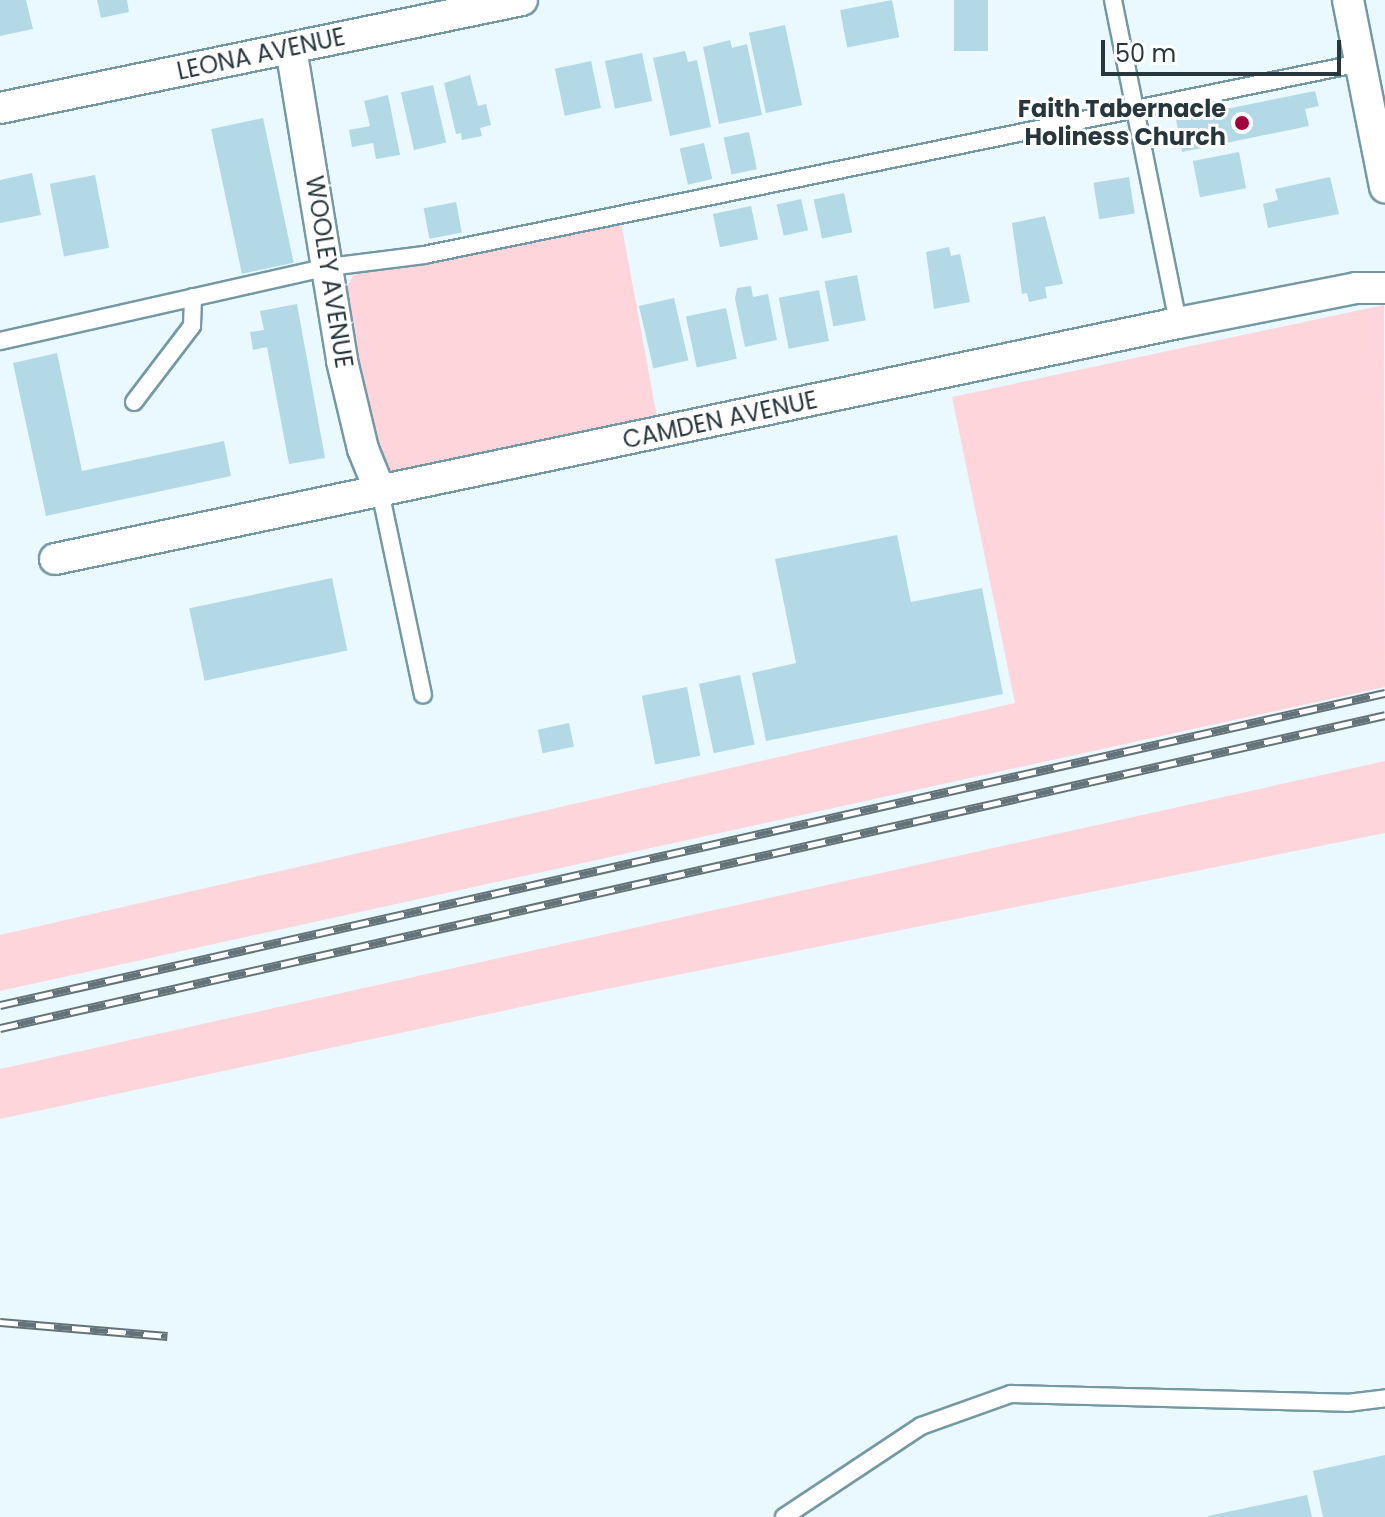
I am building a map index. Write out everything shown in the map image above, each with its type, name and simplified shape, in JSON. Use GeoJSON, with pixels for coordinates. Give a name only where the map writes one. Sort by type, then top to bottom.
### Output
{"type":"FeatureCollection","features":[{"type":"Feature","properties":{"kind":"street","name":"LEONA AVENUE"},"geometry":{"type":"LineString","coordinates":[[0,108],[522,0]]}},
{"type":"Feature","properties":{"kind":"street"},"geometry":{"type":"LineString","coordinates":[[1348,0],[1385,187]]}},
{"type":"Feature","properties":{"kind":"street","name":"WOOLEY AVENUE"},"geometry":{"type":"LineString","coordinates":[[291,48],[342,361],[363,449],[380,491]]}},
{"type":"Feature","properties":{"kind":"street","name":"CAMDEN AVENUE"},"geometry":{"type":"LineString","coordinates":[[55,559],[1178,323],[1356,288],[1385,288]]}},
{"type":"Feature","properties":{"kind":"lane"},"geometry":{"type":"LineString","coordinates":[[1113,0],[1178,323]]}},
{"type":"Feature","properties":{"kind":"lane"},"geometry":{"type":"LineString","coordinates":[[0,341],[329,267],[424,255],[1360,63]]}},
{"type":"Feature","properties":{"kind":"lane"},"geometry":{"type":"LineString","coordinates":[[134,402],[192,326],[193,297]]}},
{"type":"Feature","properties":{"kind":"lane"},"geometry":{"type":"LineString","coordinates":[[380,491],[423,695]]}},
{"type":"Feature","properties":{"kind":"lane"},"geometry":{"type":"LineString","coordinates":[[784,1517],[921,1426],[1011,1394],[1347,1403],[1385,1398]]}},
{"type":"Feature","properties":{"kind":"shaded area"},"geometry":{"type":"Polygon","coordinates":[[[621,222],[657,417],[381,474],[344,294],[353,275],[621,222]]]}},
{"type":"Feature","properties":{"kind":"shaded area"},"geometry":{"type":"Polygon","coordinates":[[[1384,305],[1385,687],[0,991],[0,935],[1015,703],[952,397],[1384,305]]]}},
{"type":"Feature","properties":{"kind":"shaded area"},"geometry":{"type":"Polygon","coordinates":[[[1385,761],[1385,833],[577,995],[0,1119],[0,1069],[1385,761]]]}},
{"type":"Feature","properties":{"kind":"building"},"geometry":{"type":"Polygon","coordinates":[[[0,0],[26,0],[33,29],[0,36],[0,0]]]}},
{"type":"Feature","properties":{"kind":"building"},"geometry":{"type":"Polygon","coordinates":[[[97,0],[127,0],[129,12],[101,18],[97,0]]]}},
{"type":"Feature","properties":{"kind":"building"},"geometry":{"type":"Polygon","coordinates":[[[892,0],[899,37],[847,47],[840,10],[892,0]]]}},
{"type":"Feature","properties":{"kind":"building"},"geometry":{"type":"Polygon","coordinates":[[[954,0],[988,0],[988,51],[954,51],[954,0]]]}},
{"type":"Feature","properties":{"kind":"building"},"geometry":{"type":"Polygon","coordinates":[[[785,25],[802,105],[766,113],[749,33],[785,25]]]}},
{"type":"Feature","properties":{"kind":"building"},"geometry":{"type":"Polygon","coordinates":[[[730,40],[732,48],[747,44],[762,115],[719,124],[703,47],[730,40]]]}},
{"type":"Feature","properties":{"kind":"building"},"geometry":{"type":"Polygon","coordinates":[[[685,51],[688,62],[697,60],[711,127],[670,136],[653,58],[685,51]]]}},
{"type":"Feature","properties":{"kind":"building"},"geometry":{"type":"Polygon","coordinates":[[[642,53],[652,101],[615,109],[605,61],[642,53]]]}},
{"type":"Feature","properties":{"kind":"building"},"geometry":{"type":"Polygon","coordinates":[[[591,61],[601,108],[565,116],[555,69],[591,61]]]}},
{"type":"Feature","properties":{"kind":"building"},"geometry":{"type":"Polygon","coordinates":[[[470,75],[478,106],[486,104],[491,125],[480,128],[482,136],[462,140],[461,133],[456,134],[444,83],[470,75]]]}},
{"type":"Feature","properties":{"kind":"building"},"geometry":{"type":"Polygon","coordinates":[[[433,85],[446,142],[414,150],[401,92],[433,85]]]}},
{"type":"Feature","properties":{"kind":"building","name":"Faith Tabernacle Holiness Church"},"geometry":{"type":"Polygon","coordinates":[[[1315,91],[1319,106],[1305,109],[1309,126],[1182,152],[1176,119],[1315,91]]]}},
{"type":"Feature","properties":{"kind":"building"},"geometry":{"type":"Polygon","coordinates":[[[388,95],[400,155],[376,159],[373,143],[352,147],[349,130],[370,126],[364,101],[388,95]]]}},
{"type":"Feature","properties":{"kind":"building"},"geometry":{"type":"Polygon","coordinates":[[[263,118],[294,263],[242,274],[211,129],[263,118]]]}},
{"type":"Feature","properties":{"kind":"building"},"geometry":{"type":"Polygon","coordinates":[[[749,132],[757,169],[731,175],[724,137],[749,132]]]}},
{"type":"Feature","properties":{"kind":"building"},"geometry":{"type":"Polygon","coordinates":[[[704,143],[712,179],[688,185],[680,149],[704,143]]]}},
{"type":"Feature","properties":{"kind":"building"},"geometry":{"type":"Polygon","coordinates":[[[1239,152],[1246,188],[1200,197],[1193,161],[1239,152]]]}},
{"type":"Feature","properties":{"kind":"building"},"geometry":{"type":"Polygon","coordinates":[[[32,173],[41,215],[0,223],[0,180],[32,173]]]}},
{"type":"Feature","properties":{"kind":"building"},"geometry":{"type":"Polygon","coordinates":[[[95,175],[109,248],[64,256],[50,184],[95,175]]]}},
{"type":"Feature","properties":{"kind":"building"},"geometry":{"type":"Polygon","coordinates":[[[1129,177],[1135,214],[1099,219],[1093,183],[1129,177]]]}},
{"type":"Feature","properties":{"kind":"building"},"geometry":{"type":"Polygon","coordinates":[[[1330,177],[1339,214],[1268,228],[1263,204],[1278,200],[1275,189],[1330,177]]]}},
{"type":"Feature","properties":{"kind":"building"},"geometry":{"type":"Polygon","coordinates":[[[844,193],[852,232],[822,239],[814,199],[844,193]]]}},
{"type":"Feature","properties":{"kind":"building"},"geometry":{"type":"Polygon","coordinates":[[[801,199],[808,230],[784,236],[777,205],[801,199]]]}},
{"type":"Feature","properties":{"kind":"building"},"geometry":{"type":"Polygon","coordinates":[[[456,202],[462,232],[430,239],[424,208],[456,202]]]}},
{"type":"Feature","properties":{"kind":"building"},"geometry":{"type":"Polygon","coordinates":[[[751,206],[758,239],[720,247],[713,214],[751,206]]]}},
{"type":"Feature","properties":{"kind":"building"},"geometry":{"type":"Polygon","coordinates":[[[1045,216],[1063,284],[1045,287],[1047,298],[1029,302],[1027,293],[1022,294],[1012,223],[1045,216]]]}},
{"type":"Feature","properties":{"kind":"building"},"geometry":{"type":"Polygon","coordinates":[[[949,247],[951,256],[960,254],[970,302],[934,309],[926,252],[949,247]]]}},
{"type":"Feature","properties":{"kind":"building"},"geometry":{"type":"Polygon","coordinates":[[[857,275],[866,320],[833,326],[825,281],[857,275]]]}},
{"type":"Feature","properties":{"kind":"building"},"geometry":{"type":"Polygon","coordinates":[[[751,286],[753,297],[768,294],[777,340],[745,347],[735,299],[737,288],[751,286]]]}},
{"type":"Feature","properties":{"kind":"building"},"geometry":{"type":"Polygon","coordinates":[[[819,290],[829,341],[789,349],[779,298],[819,290]]]}},
{"type":"Feature","properties":{"kind":"building"},"geometry":{"type":"Polygon","coordinates":[[[674,298],[688,360],[653,368],[639,306],[674,298]]]}},
{"type":"Feature","properties":{"kind":"building"},"geometry":{"type":"Polygon","coordinates":[[[297,304],[325,458],[289,464],[267,347],[253,350],[250,332],[264,330],[260,311],[297,304]]]}},
{"type":"Feature","properties":{"kind":"building"},"geometry":{"type":"Polygon","coordinates":[[[726,308],[737,359],[697,367],[686,317],[726,308]]]}},
{"type":"Feature","properties":{"kind":"building"},"geometry":{"type":"Polygon","coordinates":[[[57,353],[82,471],[224,441],[231,476],[46,516],[13,363],[57,353]]]}},
{"type":"Feature","properties":{"kind":"building"},"geometry":{"type":"Polygon","coordinates":[[[897,535],[911,602],[982,588],[1003,694],[766,741],[752,673],[796,663],[775,559],[897,535]]]}},
{"type":"Feature","properties":{"kind":"building"},"geometry":{"type":"Polygon","coordinates":[[[332,578],[347,650],[205,681],[189,608],[332,578]]]}},
{"type":"Feature","properties":{"kind":"building"},"geometry":{"type":"Polygon","coordinates":[[[740,675],[755,744],[714,753],[699,684],[740,675]]]}},
{"type":"Feature","properties":{"kind":"building"},"geometry":{"type":"Polygon","coordinates":[[[687,687],[700,756],[655,764],[642,696],[687,687]]]}},
{"type":"Feature","properties":{"kind":"building"},"geometry":{"type":"Polygon","coordinates":[[[569,723],[574,746],[543,753],[538,730],[569,723]]]}},
{"type":"Feature","properties":{"kind":"building"},"geometry":{"type":"Polygon","coordinates":[[[1385,1455],[1385,1517],[1323,1517],[1313,1471],[1385,1455]]]}},
{"type":"Feature","properties":{"kind":"building"},"geometry":{"type":"Polygon","coordinates":[[[1307,1495],[1312,1517],[1208,1517],[1208,1516],[1307,1495]]]}},
{"type":"Feature","properties":{"kind":"railway"},"geometry":{"type":"LineString","coordinates":[[0,1005],[1385,693]]}},
{"type":"Feature","properties":{"kind":"railway"},"geometry":{"type":"LineString","coordinates":[[0,1028],[1385,715]]}},
{"type":"Feature","properties":{"kind":"railway"},"geometry":{"type":"LineString","coordinates":[[0,1322],[167,1336]]}},
{"type":"Feature","properties":{"kind":"place","name":"Faith Tabernacle Holiness Church"},"geometry":{"type":"Point","coordinates":[1242,123]}}]}
